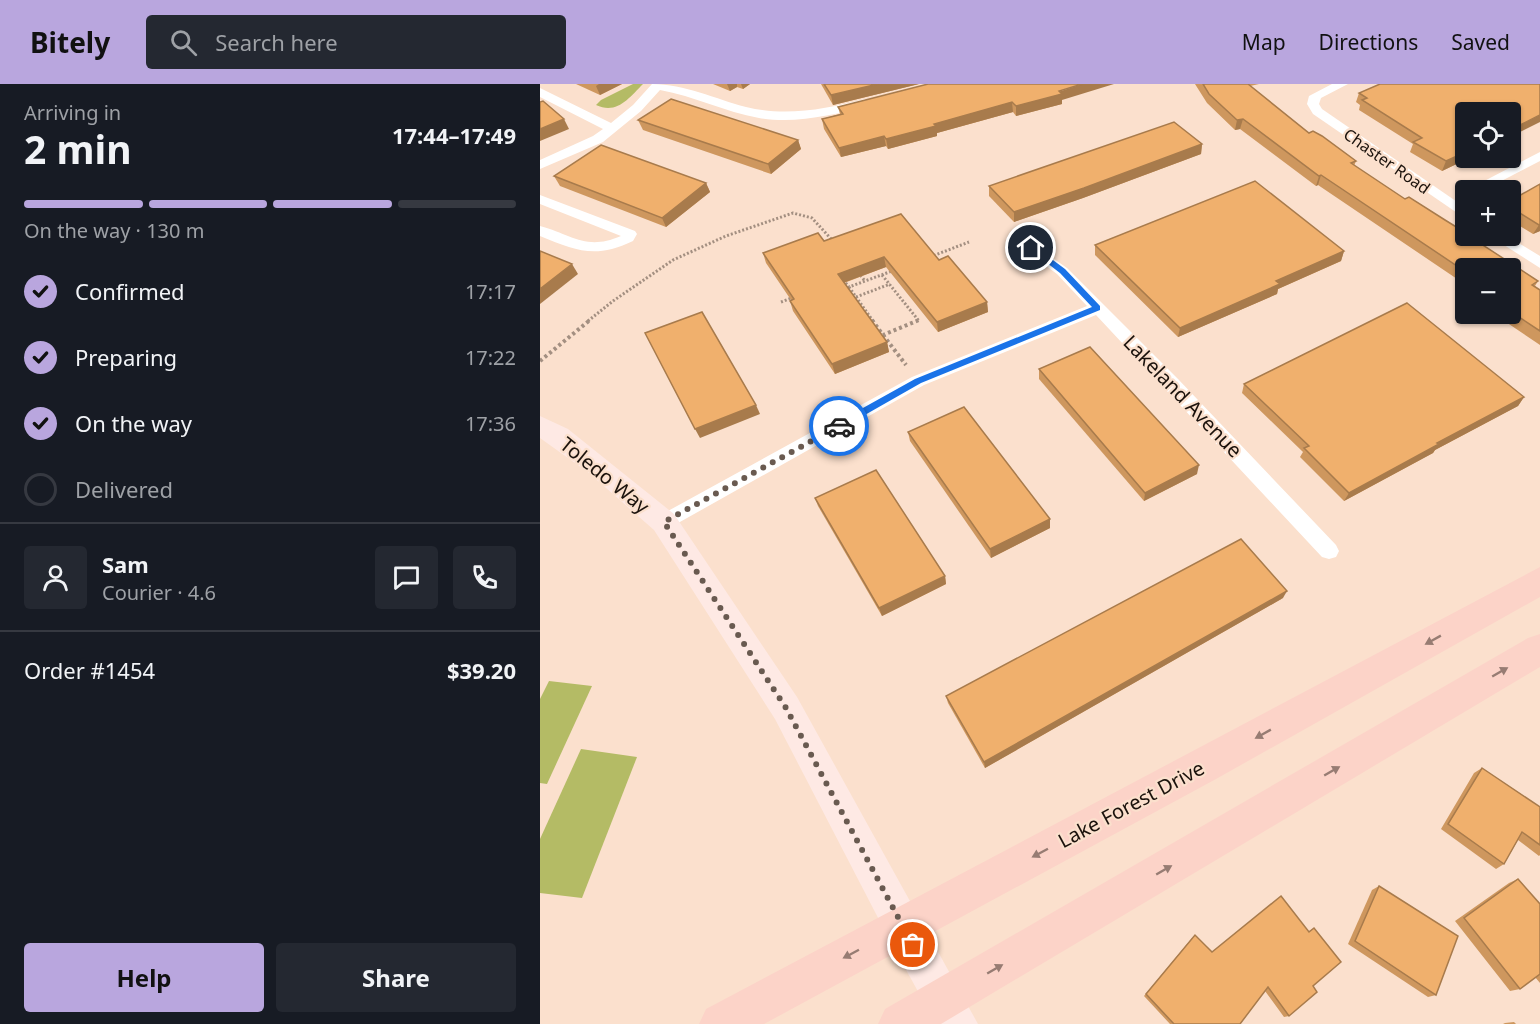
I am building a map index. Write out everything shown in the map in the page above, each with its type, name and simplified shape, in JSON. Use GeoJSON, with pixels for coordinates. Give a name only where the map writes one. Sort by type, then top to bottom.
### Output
{"type":"FeatureCollection","features":[{"type":"Feature","properties":{"kind":"main road","name":"Toledo Way"},"geometry":{"type":"LineString","coordinates":[[540,426],[559,436],[598,465],[664,522],[786,708],[902,926],[952,1011]]}},
{"type":"Feature","properties":{"kind":"main road","name":"Lake Forest Drive"},"geometry":{"type":"LineString","coordinates":[[721,1024],[1203,766],[1540,581]]}},
{"type":"Feature","properties":{"kind":"main road"},"geometry":{"type":"LineString","coordinates":[[900,1024],[952,1011],[1540,649]]}},
{"type":"Feature","properties":{"kind":"street","name":"Chaster Road"},"geometry":{"type":"LineString","coordinates":[[1342,84],[1315,96],[1313,104],[1317,111],[1455,208]]}},
{"type":"Feature","properties":{"kind":"street"},"geometry":{"type":"LineString","coordinates":[[540,165],[581,147],[613,129],[658,85],[762,114],[815,114],[879,100]]}},
{"type":"Feature","properties":{"kind":"street"},"geometry":{"type":"LineString","coordinates":[[540,92],[613,129]]}},
{"type":"Feature","properties":{"kind":"street"},"geometry":{"type":"LineString","coordinates":[[1493,180],[1540,156]]}},
{"type":"Feature","properties":{"kind":"street"},"geometry":{"type":"LineString","coordinates":[[540,199],[630,234],[628,238],[618,243],[594,250],[540,231]]}},
{"type":"Feature","properties":{"kind":"street"},"geometry":{"type":"LineString","coordinates":[[1449,204],[1455,201]]}},
{"type":"Feature","properties":{"kind":"street"},"geometry":{"type":"LineString","coordinates":[[1513,246],[1540,263]]}},
{"type":"Feature","properties":{"kind":"street","name":"Lakeland Avenue"},"geometry":{"type":"LineString","coordinates":[[1031,248],[1062,271],[1253,468],[1329,551]]}},
{"type":"Feature","properties":{"kind":"street"},"geometry":{"type":"LineString","coordinates":[[664,522],[918,381],[1097,308]]}},
{"type":"Feature","properties":{"kind":"path"},"geometry":{"type":"LineString","coordinates":[[540,361],[613,301],[673,260],[772,218],[793,213],[812,218],[821,224],[838,247]]}},
{"type":"Feature","properties":{"kind":"path"},"geometry":{"type":"LineString","coordinates":[[926,258],[969,242]]}},
{"type":"Feature","properties":{"kind":"path"},"geometry":{"type":"LineString","coordinates":[[851,264],[865,281]]}},
{"type":"Feature","properties":{"kind":"path"},"geometry":{"type":"LineString","coordinates":[[849,287],[893,271]]}},
{"type":"Feature","properties":{"kind":"path"},"geometry":{"type":"LineString","coordinates":[[882,275],[920,321],[883,335]]}},
{"type":"Feature","properties":{"kind":"path"},"geometry":{"type":"LineString","coordinates":[[842,279],[918,381]]}},
{"type":"Feature","properties":{"kind":"path"},"geometry":{"type":"LineString","coordinates":[[856,297],[890,284]]}},
{"type":"Feature","properties":{"kind":"path"},"geometry":{"type":"LineString","coordinates":[[781,302],[801,294]]}},
{"type":"Feature","properties":{"kind":"green space"},"geometry":{"type":"Polygon","coordinates":[[[633,84],[643,84],[622,104],[610,108],[596,105],[601,100],[633,84]]]}},
{"type":"Feature","properties":{"kind":"green space"},"geometry":{"type":"Polygon","coordinates":[[[549,681],[592,686],[547,784],[540,783],[540,699],[549,681]]]}},
{"type":"Feature","properties":{"kind":"green space"},"geometry":{"type":"Polygon","coordinates":[[[581,749],[637,757],[582,898],[540,893],[540,839],[581,749]]]}},
{"type":"Feature","properties":{"kind":"building"},"geometry":{"type":"Polygon","coordinates":[[[824,84],[878,84],[831,95],[824,84]]]}},
{"type":"Feature","properties":{"kind":"building"},"geometry":{"type":"Polygon","coordinates":[[[928,84],[1082,84],[1059,91],[1062,94],[1016,106],[1012,102],[934,124],[936,126],[839,148],[822,119],[843,114],[838,107],[928,84]]]}},
{"type":"Feature","properties":{"kind":"building"},"geometry":{"type":"Polygon","coordinates":[[[1203,84],[1248,84],[1309,133],[1313,131],[1322,136],[1356,161],[1351,163],[1405,199],[1409,197],[1455,226],[1455,246],[1484,246],[1503,258],[1455,258],[1455,265],[1321,175],[1319,176],[1243,119],[1237,120],[1209,94],[1203,84]]]}},
{"type":"Feature","properties":{"kind":"building"},"geometry":{"type":"Polygon","coordinates":[[[1380,84],[1540,84],[1540,115],[1521,124],[1521,102],[1455,102],[1455,157],[1446,161],[1413,142],[1422,138],[1362,100],[1367,98],[1359,93],[1380,84]]]}},
{"type":"Feature","properties":{"kind":"building"},"geometry":{"type":"Polygon","coordinates":[[[671,99],[798,140],[768,164],[638,120],[671,99]]]}},
{"type":"Feature","properties":{"kind":"building"},"geometry":{"type":"Polygon","coordinates":[[[543,101],[564,119],[540,129],[540,102],[543,101]]]}},
{"type":"Feature","properties":{"kind":"building"},"geometry":{"type":"Polygon","coordinates":[[[1174,122],[1202,144],[1014,212],[989,186],[1174,122]]]}},
{"type":"Feature","properties":{"kind":"building"},"geometry":{"type":"Polygon","coordinates":[[[601,145],[706,183],[662,218],[554,176],[601,145]]]}},
{"type":"Feature","properties":{"kind":"building"},"geometry":{"type":"Polygon","coordinates":[[[1255,181],[1344,251],[1276,281],[1280,284],[1180,328],[1095,245],[1255,181]]]}},
{"type":"Feature","properties":{"kind":"building"},"geometry":{"type":"Polygon","coordinates":[[[1540,184],[1539,225],[1521,214],[1521,195],[1540,184]]]}},
{"type":"Feature","properties":{"kind":"building"},"geometry":{"type":"Polygon","coordinates":[[[901,214],[939,260],[948,256],[987,302],[937,322],[884,257],[838,274],[887,342],[832,364],[790,301],[794,299],[763,253],[818,233],[824,241],[901,214]]]}},
{"type":"Feature","properties":{"kind":"building"},"geometry":{"type":"Polygon","coordinates":[[[540,251],[572,264],[540,289],[540,251]]]}},
{"type":"Feature","properties":{"kind":"building"},"geometry":{"type":"Polygon","coordinates":[[[1521,270],[1538,281],[1532,285],[1540,290],[1540,331],[1521,318],[1521,270]]]}},
{"type":"Feature","properties":{"kind":"building"},"geometry":{"type":"Polygon","coordinates":[[[1407,303],[1524,397],[1349,493],[1304,448],[1309,446],[1244,384],[1407,303]]]}},
{"type":"Feature","properties":{"kind":"building"},"geometry":{"type":"Polygon","coordinates":[[[702,312],[756,405],[695,429],[645,333],[702,312]]]}},
{"type":"Feature","properties":{"kind":"building"},"geometry":{"type":"Polygon","coordinates":[[[1090,347],[1199,465],[1145,493],[1039,369],[1090,347]]]}},
{"type":"Feature","properties":{"kind":"building"},"geometry":{"type":"Polygon","coordinates":[[[964,407],[1050,519],[990,549],[908,432],[964,407]]]}},
{"type":"Feature","properties":{"kind":"building"},"geometry":{"type":"Polygon","coordinates":[[[876,470],[945,576],[879,608],[815,498],[876,470]]]}},
{"type":"Feature","properties":{"kind":"building"},"geometry":{"type":"Polygon","coordinates":[[[1241,539],[1287,591],[984,762],[946,696],[1241,539]]]}},
{"type":"Feature","properties":{"kind":"building"},"geometry":{"type":"Polygon","coordinates":[[[1482,768],[1540,807],[1540,845],[1522,832],[1504,864],[1448,824],[1482,768]]]}},
{"type":"Feature","properties":{"kind":"building"},"geometry":{"type":"Polygon","coordinates":[[[1518,879],[1540,904],[1540,974],[1520,989],[1464,918],[1518,879]]]}},
{"type":"Feature","properties":{"kind":"building"},"geometry":{"type":"Polygon","coordinates":[[[1379,886],[1458,936],[1436,995],[1355,941],[1379,886]]]}},
{"type":"Feature","properties":{"kind":"building"},"geometry":{"type":"Polygon","coordinates":[[[1281,896],[1309,932],[1314,928],[1341,962],[1313,986],[1317,992],[1289,1016],[1268,987],[1240,1024],[1174,1024],[1146,994],[1195,935],[1212,952],[1281,896]]]}},
{"type":"Feature","properties":{"kind":"way so far"},"geometry":{"type":"LineString","coordinates":[[839,426],[664,522],[786,708],[913,945]]}},
{"type":"Feature","properties":{"kind":"route"},"geometry":{"type":"LineString","coordinates":[[839,426],[918,381],[1097,308],[1062,271],[1031,248]]}}]}
